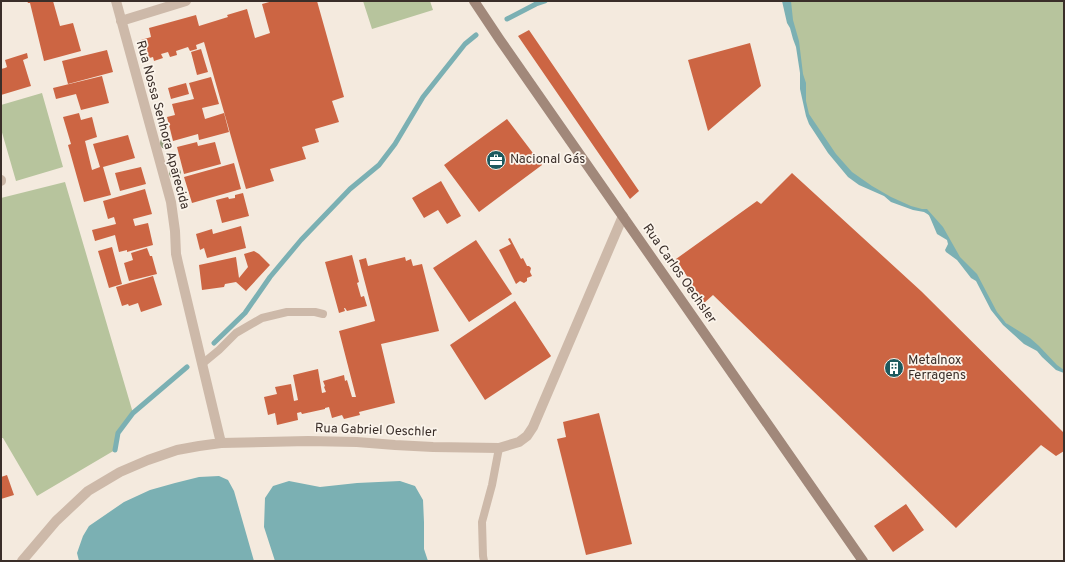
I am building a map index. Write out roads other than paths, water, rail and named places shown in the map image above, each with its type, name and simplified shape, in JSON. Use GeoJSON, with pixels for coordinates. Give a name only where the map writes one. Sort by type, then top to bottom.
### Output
{"type":"FeatureCollection","features":[{"type":"Feature","properties":{"kind":"main road","name":"Rua Carlos Oechsler"},"geometry":{"type":"LineString","coordinates":[[474,1],[863,561]]}},
{"type":"Feature","properties":{"kind":"street","name":"Rua Nossa Senhora Aparecida"},"geometry":{"type":"LineString","coordinates":[[116,1],[171,202],[175,231],[176,254],[221,443]]}},
{"type":"Feature","properties":{"kind":"street"},"geometry":{"type":"LineString","coordinates":[[121,21],[186,1]]}},
{"type":"Feature","properties":{"kind":"street","name":"Rua Gabriel Oeschler"},"geometry":{"type":"LineString","coordinates":[[22,561],[56,521],[88,491],[120,472],[170,452],[221,443],[315,441],[499,448],[519,442],[533,427],[623,216]]}},
{"type":"Feature","properties":{"kind":"lane"},"geometry":{"type":"LineString","coordinates":[[202,364],[236,333],[262,318],[287,312],[315,312],[323,314]]}},
{"type":"Feature","properties":{"kind":"lane"},"geometry":{"type":"LineString","coordinates":[[484,561],[482,522],[492,485],[499,448]]}},
{"type":"Feature","properties":{"kind":"water"},"geometry":{"type":"Polygon","coordinates":[[[782,1],[791,1],[793,20],[799,41],[803,74],[806,83],[806,101],[809,114],[836,154],[852,172],[872,186],[911,206],[927,209],[943,227],[960,257],[977,274],[997,312],[1006,323],[1030,338],[1064,370],[1064,373],[1056,370],[1037,351],[1024,344],[1003,325],[991,310],[976,281],[971,278],[957,260],[946,252],[945,250],[948,244],[947,240],[937,234],[929,215],[924,212],[913,210],[891,202],[884,196],[859,185],[848,177],[828,153],[809,124],[806,116],[800,89],[800,73],[796,47],[787,23],[782,1]]]}},
{"type":"Feature","properties":{"kind":"water"},"geometry":{"type":"Polygon","coordinates":[[[219,476],[228,480],[234,491],[254,561],[79,561],[77,553],[83,536],[89,526],[124,502],[150,490],[175,483],[199,477],[219,476]]]}},
{"type":"Feature","properties":{"kind":"water"},"geometry":{"type":"Polygon","coordinates":[[[289,481],[320,487],[357,483],[400,481],[415,486],[423,500],[424,549],[428,561],[275,561],[264,527],[265,498],[273,486],[289,481]]]}},
{"type":"Feature","properties":{"kind":"waterway"},"geometry":{"type":"LineString","coordinates":[[507,19],[545,1]]}},
{"type":"Feature","properties":{"kind":"waterway"},"geometry":{"type":"LineString","coordinates":[[214,343],[245,313],[270,277],[301,240],[350,189],[379,165],[395,144],[423,97],[465,44],[476,35]]}},
{"type":"Feature","properties":{"kind":"waterway"},"geometry":{"type":"LineString","coordinates":[[115,450],[118,433],[133,413],[187,367]]}},
{"type":"Feature","properties":{"kind":"place","name":"Nacional Gás"},"geometry":{"type":"Point","coordinates":[496,160]}},
{"type":"Feature","properties":{"kind":"place","name":"Metalnox Ferragens"},"geometry":{"type":"Point","coordinates":[894,368]}}]}
